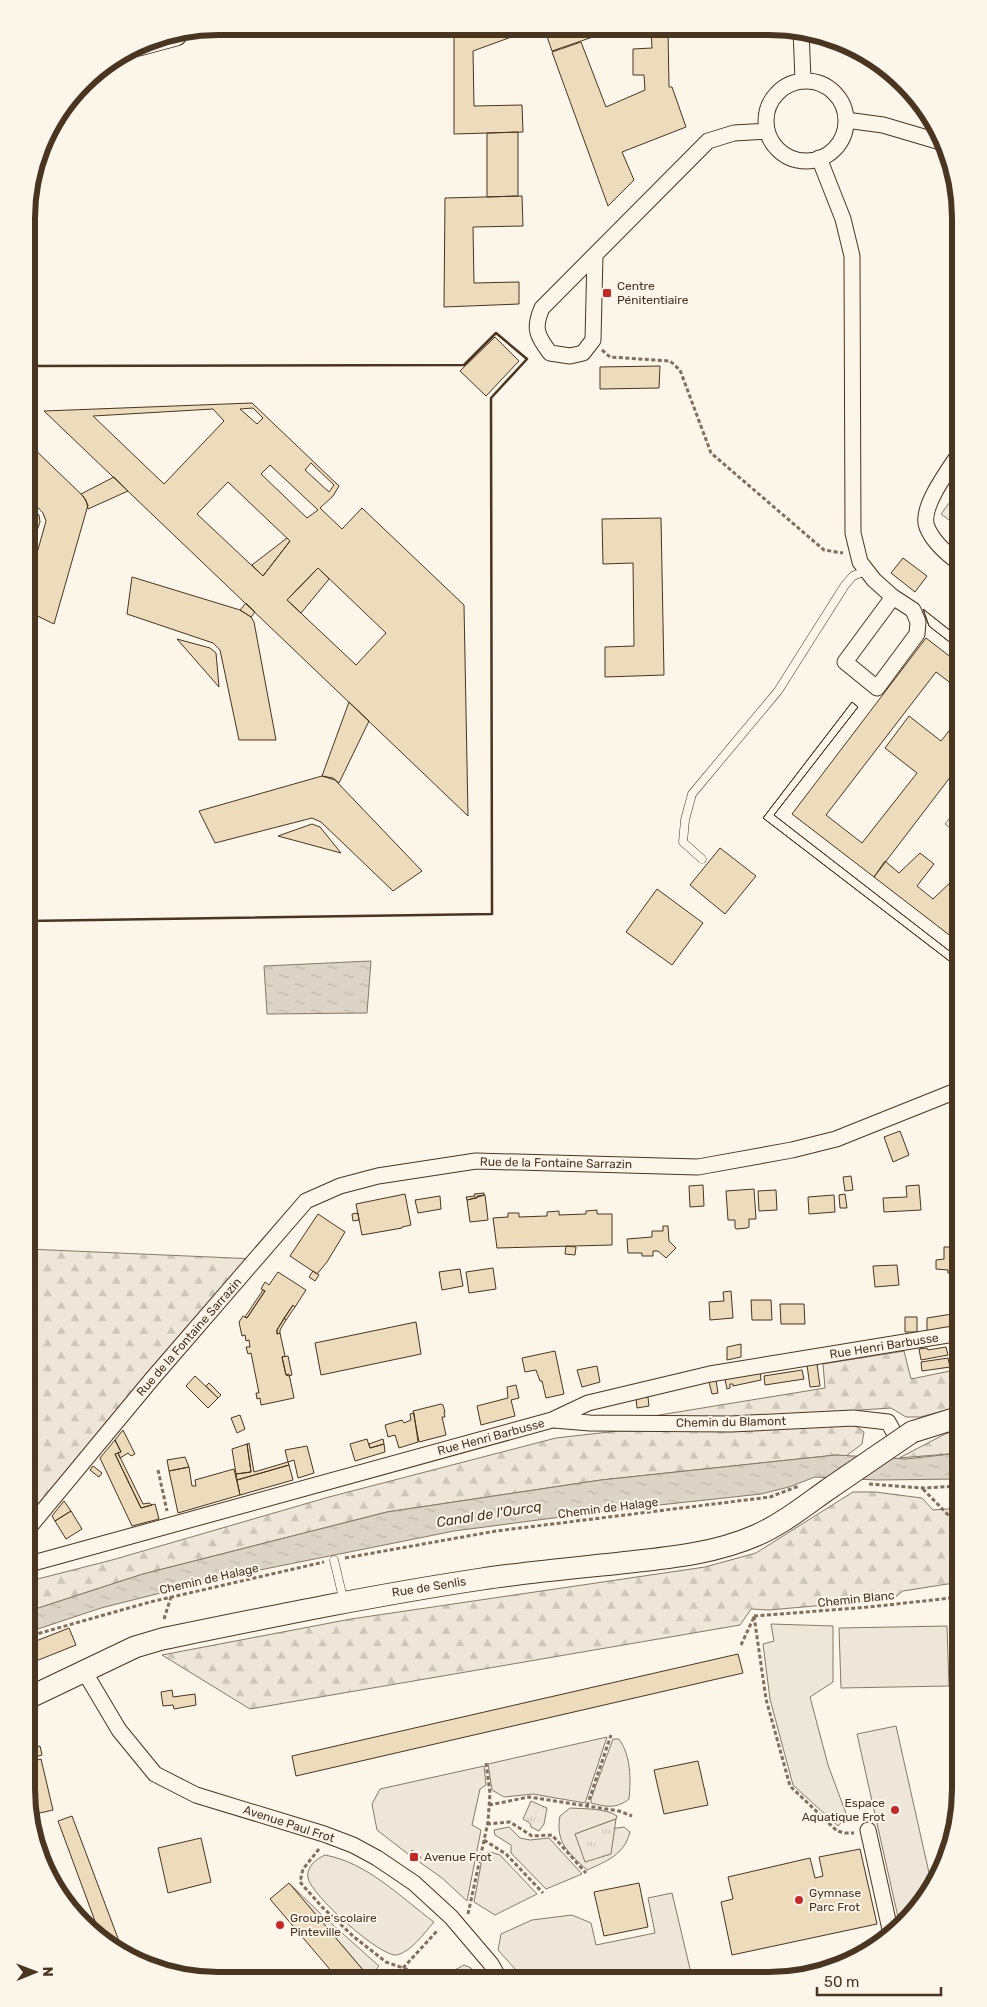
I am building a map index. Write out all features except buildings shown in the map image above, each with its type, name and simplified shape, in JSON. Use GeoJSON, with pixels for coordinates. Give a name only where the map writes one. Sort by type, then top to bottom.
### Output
{"type":"FeatureCollection","features":[{"type":"Feature","properties":{"kind":"main road","name":"Rue de Senlis"},"geometry":{"type":"LineString","coordinates":[[35,1695],[135,1647],[162,1639],[344,1602],[504,1576],[686,1556],[719,1548],[775,1526],[906,1436],[952,1420]]}},
{"type":"Feature","properties":{"kind":"street"},"geometry":{"type":"LineString","coordinates":[[802,39],[804,80]]}},
{"type":"Feature","properties":{"kind":"street"},"geometry":{"type":"LineString","coordinates":[[804,80],[828,87],[844,107],[846,120],[844,132],[839,143],[830,152],[819,158],[806,161],[793,159],[781,152],[772,143],[767,131],[766,119],[768,107],[773,97],[782,88],[804,80]]}},
{"type":"Feature","properties":{"kind":"street"},"geometry":{"type":"LineString","coordinates":[[846,120],[883,125],[934,140]]}},
{"type":"Feature","properties":{"kind":"street"},"geometry":{"type":"LineString","coordinates":[[595,256],[593,340],[583,353],[570,356],[550,353],[539,338],[536,322],[542,308],[708,141],[734,133],[767,131]]}},
{"type":"Feature","properties":{"kind":"street"},"geometry":{"type":"LineString","coordinates":[[819,158],[843,218],[852,256],[853,533],[860,562],[893,597],[913,610],[918,622],[917,634],[877,688],[845,662],[893,597]]}},
{"type":"Feature","properties":{"kind":"street"},"geometry":{"type":"LineString","coordinates":[[952,466],[933,496],[927,514],[926,526],[935,541],[952,556]]}},
{"type":"Feature","properties":{"kind":"street","name":"Rue de la Fontaine Sarrazin"},"geometry":{"type":"LineString","coordinates":[[35,1519],[141,1392],[306,1201],[340,1186],[378,1176],[476,1161],[698,1167],[792,1150],[836,1139],[952,1093]]}},
{"type":"Feature","properties":{"kind":"street","name":"Rue Henri Barbusse"},"geometry":{"type":"LineString","coordinates":[[35,1562],[552,1420],[588,1403],[710,1374],[952,1334]]}},
{"type":"Feature","properties":{"kind":"street","name":"Chemin du Blamont"},"geometry":{"type":"LineString","coordinates":[[552,1420],[590,1423],[731,1424],[853,1418],[888,1422],[906,1436]]}},
{"type":"Feature","properties":{"kind":"street","name":"Avenue Paul Frot"},"geometry":{"type":"LineString","coordinates":[[84,1671],[119,1730],[155,1774],[196,1795],[324,1834],[353,1845],[377,1858],[414,1883],[451,1917],[485,1957],[495,1972]]}},
{"type":"Feature","properties":{"kind":"street"},"geometry":{"type":"LineString","coordinates":[[868,1830],[889,1927]]}},
{"type":"Feature","properties":{"kind":"lane"},"geometry":{"type":"LineString","coordinates":[[702,859],[683,842],[685,820],[692,794],[778,691],[845,585],[853,576],[867,570]]}},
{"type":"Feature","properties":{"kind":"lane"},"geometry":{"type":"LineString","coordinates":[[334,1560],[344,1602]]}},
{"type":"Feature","properties":{"kind":"path"},"geometry":{"type":"LineString","coordinates":[[593,340],[610,357],[670,361],[680,370],[711,453],[824,550],[859,555]]}},
{"type":"Feature","properties":{"kind":"path"},"geometry":{"type":"LineString","coordinates":[[158,1470],[170,1525]]}},
{"type":"Feature","properties":{"kind":"path","name":"Chemin de Halage"},"geometry":{"type":"LineString","coordinates":[[35,1634],[150,1602],[334,1560],[496,1530],[770,1497],[807,1483]]}},
{"type":"Feature","properties":{"kind":"path"},"geometry":{"type":"LineString","coordinates":[[865,1483],[923,1488],[952,1486]]}},
{"type":"Feature","properties":{"kind":"path"},"geometry":{"type":"LineString","coordinates":[[923,1488],[952,1519]]}},
{"type":"Feature","properties":{"kind":"path","name":"Chemin Blanc"},"geometry":{"type":"LineString","coordinates":[[754,1616],[860,1608],[952,1598]]}},
{"type":"Feature","properties":{"kind":"path"},"geometry":{"type":"LineString","coordinates":[[741,1644],[754,1616]]}},
{"type":"Feature","properties":{"kind":"path"},"geometry":{"type":"LineString","coordinates":[[754,1616],[766,1699],[790,1786],[837,1831],[845,1833],[868,1830]]}},
{"type":"Feature","properties":{"kind":"path"},"geometry":{"type":"LineString","coordinates":[[587,1806],[611,1734]]}},
{"type":"Feature","properties":{"kind":"path"},"geometry":{"type":"LineString","coordinates":[[468,1914],[487,1824],[490,1793],[486,1763]]}},
{"type":"Feature","properties":{"kind":"path"},"geometry":{"type":"LineString","coordinates":[[489,1805],[529,1798],[619,1811],[632,1816]]}},
{"type":"Feature","properties":{"kind":"path"},"geometry":{"type":"LineString","coordinates":[[487,1824],[510,1822],[532,1836],[552,1835],[586,1873]]}},
{"type":"Feature","properties":{"kind":"path"},"geometry":{"type":"LineString","coordinates":[[484,1840],[506,1854],[543,1893]]}},
{"type":"Feature","properties":{"kind":"path"},"geometry":{"type":"LineString","coordinates":[[319,1849],[303,1869],[300,1882],[322,1907],[354,1937],[386,1962],[412,1972]]}},
{"type":"Feature","properties":{"kind":"path"},"geometry":{"type":"LineString","coordinates":[[403,1968],[437,1931]]}},
{"type":"Feature","properties":{"kind":"green space"},"geometry":{"type":"Polygon","coordinates":[[[952,815],[952,829],[945,824],[952,815]]]}},
{"type":"Feature","properties":{"kind":"green space"},"geometry":{"type":"Polygon","coordinates":[[[35,1249],[256,1259],[35,1521],[35,1249]]]}},
{"type":"Feature","properties":{"kind":"green space"},"geometry":{"type":"Polygon","coordinates":[[[904,1351],[911,1379],[952,1371],[952,1409],[920,1417],[906,1417],[891,1408],[738,1418],[635,1419],[825,1388],[823,1364],[904,1351]]]}},
{"type":"Feature","properties":{"kind":"green space"},"geometry":{"type":"Polygon","coordinates":[[[844,1424],[856,1426],[864,1432],[862,1444],[846,1456],[836,1455],[601,1480],[387,1512],[143,1574],[35,1609],[35,1580],[112,1560],[329,1497],[556,1438],[618,1431],[747,1429],[844,1424]]]}},
{"type":"Feature","properties":{"kind":"green space"},"geometry":{"type":"Polygon","coordinates":[[[952,1432],[952,1454],[899,1458],[952,1432]]]}},
{"type":"Feature","properties":{"kind":"green space"},"geometry":{"type":"Polygon","coordinates":[[[853,1492],[875,1492],[922,1498],[933,1510],[952,1509],[952,1583],[903,1591],[893,1599],[769,1610],[751,1609],[740,1625],[250,1709],[162,1655],[351,1619],[705,1567],[756,1553],[853,1492]]]}},
{"type":"Feature","properties":{"kind":"green space"},"geometry":{"type":"Polygon","coordinates":[[[947,1626],[949,1686],[841,1688],[839,1628],[947,1626]]]}},
{"type":"Feature","properties":{"kind":"green space","name":"Espace Aquatique Frot"},"geometry":{"type":"Polygon","coordinates":[[[896,1726],[930,1876],[914,1900],[898,1918],[857,1734],[896,1726]]]}},
{"type":"Feature","properties":{"kind":"green space"},"geometry":{"type":"Polygon","coordinates":[[[607,1737],[585,1803],[533,1794],[504,1797],[492,1790],[488,1764],[607,1737]]]}},
{"type":"Feature","properties":{"kind":"green space"},"geometry":{"type":"Polygon","coordinates":[[[613,1739],[619,1739],[628,1760],[630,1776],[629,1799],[615,1806],[591,1803],[591,1799],[613,1739]]]}},
{"type":"Feature","properties":{"kind":"green space"},"geometry":{"type":"Polygon","coordinates":[[[484,1766],[486,1785],[480,1789],[472,1825],[481,1830],[467,1901],[442,1878],[418,1861],[421,1857],[412,1850],[408,1854],[377,1830],[372,1804],[380,1789],[484,1766]]]}},
{"type":"Feature","properties":{"kind":"green space"},"geometry":{"type":"Polygon","coordinates":[[[531,1801],[547,1808],[544,1824],[539,1831],[531,1827],[530,1823],[523,1819],[531,1801]]]}},
{"type":"Feature","properties":{"kind":"green space"},"geometry":{"type":"Polygon","coordinates":[[[570,1808],[601,1810],[617,1816],[616,1819],[575,1834],[624,1827],[630,1832],[624,1846],[614,1856],[587,1870],[569,1853],[560,1833],[560,1816],[570,1808]]]}},
{"type":"Feature","properties":{"kind":"green space"},"geometry":{"type":"Polygon","coordinates":[[[616,1819],[611,1854],[585,1862],[575,1834],[616,1819]]]}},
{"type":"Feature","properties":{"kind":"green space"},"geometry":{"type":"Polygon","coordinates":[[[509,1827],[520,1838],[530,1840],[549,1838],[582,1874],[546,1889],[511,1853],[511,1845],[495,1835],[494,1830],[509,1827]]]}},
{"type":"Feature","properties":{"kind":"green space"},"geometry":{"type":"Polygon","coordinates":[[[488,1851],[500,1855],[537,1894],[495,1915],[474,1902],[482,1859],[488,1851]]]}},
{"type":"Feature","properties":{"kind":"green space"},"geometry":{"type":"Polygon","coordinates":[[[325,1855],[341,1859],[369,1873],[434,1922],[408,1950],[402,1953],[397,1955],[377,1947],[333,1911],[312,1886],[308,1878],[310,1867],[315,1861],[325,1855]]]}},
{"type":"Feature","properties":{"kind":"green space"},"geometry":{"type":"Polygon","coordinates":[[[289,1883],[379,1966],[374,1972],[365,1972],[289,1883]]]}},
{"type":"Feature","properties":{"kind":"green space"},"geometry":{"type":"Polygon","coordinates":[[[672,1893],[691,1972],[518,1972],[498,1950],[501,1934],[532,1920],[572,1915],[591,1923],[596,1945],[655,1933],[648,1898],[672,1893]]]}},
{"type":"Feature","properties":{"kind":"green space"},"geometry":{"type":"Polygon","coordinates":[[[464,1965],[471,1968],[474,1972],[451,1972],[464,1965]]]}},
{"type":"Feature","properties":{"kind":"shaded area"},"geometry":{"type":"Polygon","coordinates":[[[952,499],[952,522],[941,514],[952,499]]]}},
{"type":"Feature","properties":{"kind":"shaded area"},"geometry":{"type":"Polygon","coordinates":[[[771,1624],[833,1626],[833,1682],[810,1697],[828,1765],[847,1816],[838,1826],[793,1785],[770,1699],[763,1644],[774,1641],[771,1624]]]}},
{"type":"Feature","properties":{"kind":"water"},"geometry":{"type":"Polygon","coordinates":[[[371,961],[367,1013],[267,1014],[264,966],[371,961]]]}},
{"type":"Feature","properties":{"kind":"water","name":"Canal de l'Ourcq"},"geometry":{"type":"Polygon","coordinates":[[[952,1454],[952,1479],[877,1480],[815,1477],[789,1487],[761,1494],[622,1509],[454,1531],[220,1578],[101,1608],[35,1630],[35,1609],[143,1574],[387,1512],[601,1480],[836,1455],[906,1459],[952,1454]]]}},
{"type":"Feature","properties":{"kind":"wall"},"geometry":{"type":"LineString","coordinates":[[35,366],[464,365],[496,333],[527,359],[491,398],[492,914],[35,921]]}},
{"type":"Feature","properties":{"kind":"place","name":"Centre Pénitentiaire"},"geometry":{"type":"Point","coordinates":[607,293]}},
{"type":"Feature","properties":{"kind":"place","name":"Espace Aquatique Frot"},"geometry":{"type":"Point","coordinates":[895,1810]}},
{"type":"Feature","properties":{"kind":"place","name":"Avenue Frot"},"geometry":{"type":"Point","coordinates":[414,1857]}},
{"type":"Feature","properties":{"kind":"place","name":"Gymnase Parc Frot"},"geometry":{"type":"Point","coordinates":[799,1900]}},
{"type":"Feature","properties":{"kind":"place","name":"Groupe scolaire Pinteville"},"geometry":{"type":"Point","coordinates":[280,1925]}}]}
